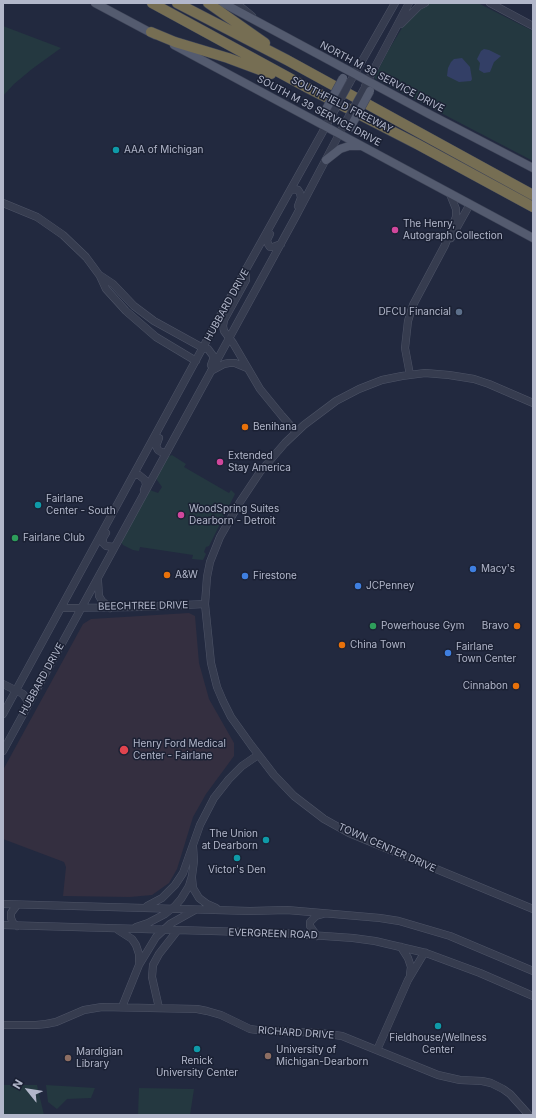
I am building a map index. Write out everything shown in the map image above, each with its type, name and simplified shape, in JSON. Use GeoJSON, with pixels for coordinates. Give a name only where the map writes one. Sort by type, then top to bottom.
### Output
{"type":"FeatureCollection","features":[{"type":"Feature","properties":{"kind":"highway","name":"SOUTHFIELD FREEWAY"},"geometry":{"type":"LineString","coordinates":[[152,3],[306,87],[417,144],[533,207]]}},
{"type":"Feature","properties":{"kind":"highway","name":"SOUTHFIELD FREEWAY"},"geometry":{"type":"LineString","coordinates":[[177,3],[287,60],[533,195]]}},
{"type":"Feature","properties":{"kind":"highway"},"geometry":{"type":"LineString","coordinates":[[208,3],[287,60]]}},
{"type":"Feature","properties":{"kind":"highway"},"geometry":{"type":"LineString","coordinates":[[150,32],[175,42],[234,60],[306,87]]}},
{"type":"Feature","properties":{"kind":"main road","name":"SOUTH M 39 SERVICE DRIVE"},"geometry":{"type":"LineString","coordinates":[[95,3],[533,238]]}},
{"type":"Feature","properties":{"kind":"main road","name":"NORTH M 39 SERVICE DRIVE"},"geometry":{"type":"LineString","coordinates":[[223,3],[354,74],[367,87],[379,87],[533,168]]}},
{"type":"Feature","properties":{"kind":"main road"},"geometry":{"type":"LineString","coordinates":[[313,119],[328,115],[347,80],[344,71],[340,66]]}},
{"type":"Feature","properties":{"kind":"main road"},"geometry":{"type":"LineString","coordinates":[[353,142],[347,127],[367,87]]}},
{"type":"Feature","properties":{"kind":"main road"},"geometry":{"type":"LineString","coordinates":[[326,160],[340,149],[349,146],[362,146]]}},
{"type":"Feature","properties":{"kind":"street"},"geometry":{"type":"LineString","coordinates":[[236,3],[260,22]]}},
{"type":"Feature","properties":{"kind":"street"},"geometry":{"type":"LineString","coordinates":[[347,80],[354,74],[395,3]]}},
{"type":"Feature","properties":{"kind":"street"},"geometry":{"type":"LineString","coordinates":[[367,87],[409,3]]}},
{"type":"Feature","properties":{"kind":"street"},"geometry":{"type":"LineString","coordinates":[[394,32],[410,14],[425,3]]}},
{"type":"Feature","properties":{"kind":"street"},"geometry":{"type":"LineString","coordinates":[[494,4],[533,26]]}},
{"type":"Feature","properties":{"kind":"street","name":"HUBBARD DRIVE"},"geometry":{"type":"LineString","coordinates":[[3,714],[6,700],[16,690],[62,608],[246,269],[326,127],[328,115]]}},
{"type":"Feature","properties":{"kind":"street","name":"HUBBARD DRIVE"},"geometry":{"type":"LineString","coordinates":[[3,751],[281,244],[339,134],[347,127]]}},
{"type":"Feature","properties":{"kind":"street"},"geometry":{"type":"LineString","coordinates":[[290,191],[294,189],[298,190],[301,198],[295,211],[294,219]]}},
{"type":"Feature","properties":{"kind":"street"},"geometry":{"type":"LineString","coordinates":[[410,375],[405,348],[408,321],[413,304],[445,245],[456,217],[456,209],[450,194]]}},
{"type":"Feature","properties":{"kind":"street"},"geometry":{"type":"LineString","coordinates":[[281,244],[270,247],[267,240],[285,208],[286,199]]}},
{"type":"Feature","properties":{"kind":"street"},"geometry":{"type":"LineString","coordinates":[[3,203],[25,212],[55,228],[78,248],[100,276],[106,289],[139,324],[172,347],[196,361]]}},
{"type":"Feature","properties":{"kind":"street"},"geometry":{"type":"LineString","coordinates":[[445,245],[470,204]]}},
{"type":"Feature","properties":{"kind":"street"},"geometry":{"type":"LineString","coordinates":[[246,269],[246,280],[224,320],[224,331],[269,402],[296,432]]}},
{"type":"Feature","properties":{"kind":"street"},"geometry":{"type":"LineString","coordinates":[[100,276],[113,284],[134,306],[178,335],[203,348],[208,349],[214,357],[189,404],[187,415]]}},
{"type":"Feature","properties":{"kind":"street"},"geometry":{"type":"LineString","coordinates":[[127,312],[134,306]]}},
{"type":"Feature","properties":{"kind":"street"},"geometry":{"type":"LineString","coordinates":[[139,324],[145,320],[154,320]]}},
{"type":"Feature","properties":{"kind":"street"},"geometry":{"type":"LineString","coordinates":[[172,347],[178,335]]}},
{"type":"Feature","properties":{"kind":"street"},"geometry":{"type":"LineString","coordinates":[[211,371],[230,362],[247,368]]}},
{"type":"Feature","properties":{"kind":"street","name":"TOWN CENTER DRIVE"},"geometry":{"type":"LineString","coordinates":[[533,403],[489,384],[441,374],[410,375],[382,380],[350,393],[323,410],[296,432],[260,472],[225,527],[215,549],[209,566],[204,604],[211,663],[217,687],[231,717],[274,775],[294,796],[336,826],[533,909]]}},
{"type":"Feature","properties":{"kind":"street"},"geometry":{"type":"LineString","coordinates":[[166,453],[158,450],[156,446],[177,405],[177,396]]}},
{"type":"Feature","properties":{"kind":"street"},"geometry":{"type":"LineString","coordinates":[[134,475],[139,475],[144,478],[146,485],[136,503],[134,512]]}},
{"type":"Feature","properties":{"kind":"street"},"geometry":{"type":"LineString","coordinates":[[114,547],[106,546],[103,543],[103,538],[119,508],[120,501]]}},
{"type":"Feature","properties":{"kind":"street"},"geometry":{"type":"LineString","coordinates":[[99,576],[97,586],[99,596],[110,608]]}},
{"type":"Feature","properties":{"kind":"street","name":"BEECHTREE DRIVE"},"geometry":{"type":"LineString","coordinates":[[82,607],[110,608],[204,604]]}},
{"type":"Feature","properties":{"kind":"street"},"geometry":{"type":"LineString","coordinates":[[62,608],[82,607]]}},
{"type":"Feature","properties":{"kind":"street"},"geometry":{"type":"LineString","coordinates":[[3,684],[25,696],[28,705]]}},
{"type":"Feature","properties":{"kind":"street"},"geometry":{"type":"LineString","coordinates":[[145,907],[162,898],[175,885],[183,872],[193,842],[206,812],[222,788],[242,766],[258,754]]}},
{"type":"Feature","properties":{"kind":"street"},"geometry":{"type":"LineString","coordinates":[[193,842],[193,888],[199,898],[207,904],[220,910]]}},
{"type":"Feature","properties":{"kind":"street"},"geometry":{"type":"LineString","coordinates":[[130,929],[148,924],[173,908],[184,894],[192,876]]}},
{"type":"Feature","properties":{"kind":"street"},"geometry":{"type":"LineString","coordinates":[[3,904],[220,910],[282,910],[380,918],[399,921],[450,936],[533,971]]}},
{"type":"Feature","properties":{"kind":"street"},"geometry":{"type":"LineString","coordinates":[[17,926],[13,923],[11,913],[18,905]]}},
{"type":"Feature","properties":{"kind":"street"},"geometry":{"type":"LineString","coordinates":[[122,1007],[139,964],[162,930],[179,918],[197,909]]}},
{"type":"Feature","properties":{"kind":"street"},"geometry":{"type":"LineString","coordinates":[[317,936],[310,926],[310,922],[316,916],[325,913]]}},
{"type":"Feature","properties":{"kind":"street","name":"EVERGREEN ROAD"},"geometry":{"type":"LineString","coordinates":[[3,925],[274,933],[353,938],[426,953],[480,973],[533,996]]}},
{"type":"Feature","properties":{"kind":"street"},"geometry":{"type":"LineString","coordinates":[[116,929],[132,939],[136,945],[139,954],[139,964]]}},
{"type":"Feature","properties":{"kind":"street"},"geometry":{"type":"LineString","coordinates":[[160,1008],[152,977],[153,965],[159,954],[177,931]]}},
{"type":"Feature","properties":{"kind":"street"},"geometry":{"type":"LineString","coordinates":[[401,947],[408,958],[411,967],[408,980]]}},
{"type":"Feature","properties":{"kind":"street"},"geometry":{"type":"LineString","coordinates":[[377,1050],[408,980],[426,953]]}},
{"type":"Feature","properties":{"kind":"street"},"geometry":{"type":"LineString","coordinates":[[523,991],[528,992],[533,988]]}},
{"type":"Feature","properties":{"kind":"street","name":"RICHARD DRIVE"},"geometry":{"type":"LineString","coordinates":[[3,1024],[46,1024],[90,1008],[122,1007],[197,1009],[221,1015],[250,1029],[334,1035],[352,1039],[438,1075],[460,1080],[491,1083],[510,1094],[529,1112]]}},
{"type":"Feature","properties":{"kind":"shaded area"},"geometry":{"type":"Polygon","coordinates":[[[430,3],[478,3],[533,31],[533,161],[374,78],[405,23],[425,5],[430,3]]]}},
{"type":"Feature","properties":{"kind":"shaded area"},"geometry":{"type":"Polygon","coordinates":[[[3,26],[61,48],[32,69],[14,84],[3,96],[3,26]]]}},
{"type":"Feature","properties":{"kind":"shaded area"},"geometry":{"type":"Polygon","coordinates":[[[172,455],[186,464],[184,467],[229,493],[231,490],[235,494],[209,546],[206,547],[204,552],[206,554],[203,560],[192,559],[193,555],[140,547],[139,551],[133,550],[123,545],[121,542],[150,490],[158,493],[162,487],[157,480],[157,476],[167,457],[172,455]]]}},
{"type":"Feature","properties":{"kind":"shaded area","name":"Henry Ford Medical Center - Fairlane"},"geometry":{"type":"Polygon","coordinates":[[[189,613],[195,616],[199,663],[209,699],[234,743],[234,756],[206,794],[193,817],[177,869],[169,883],[152,895],[130,897],[63,896],[66,867],[64,862],[3,839],[3,770],[83,624],[91,619],[189,613]]]}},
{"type":"Feature","properties":{"kind":"shaded area"},"geometry":{"type":"Polygon","coordinates":[[[3,1085],[37,1085],[44,1115],[3,1115],[3,1085]]]}},
{"type":"Feature","properties":{"kind":"shaded area"},"geometry":{"type":"Polygon","coordinates":[[[46,1085],[95,1088],[91,1098],[67,1099],[57,1109],[48,1102],[46,1085]]]}},
{"type":"Feature","properties":{"kind":"shaded area"},"geometry":{"type":"Polygon","coordinates":[[[139,1088],[194,1089],[190,1115],[138,1115],[139,1088]]]}},
{"type":"Feature","properties":{"kind":"water"},"geometry":{"type":"Polygon","coordinates":[[[484,49],[501,56],[494,62],[490,72],[484,73],[479,70],[480,63],[477,59],[481,51],[484,49]]]}},
{"type":"Feature","properties":{"kind":"water"},"geometry":{"type":"Polygon","coordinates":[[[462,58],[470,67],[471,81],[459,82],[447,76],[448,68],[451,62],[454,59],[462,58]]]}},
{"type":"Feature","properties":{"kind":"place","name":"AAA of Michigan"},"geometry":{"type":"Point","coordinates":[116,150]}},
{"type":"Feature","properties":{"kind":"place","name":"The Henry, Autograph Collection"},"geometry":{"type":"Point","coordinates":[395,230]}},
{"type":"Feature","properties":{"kind":"place","name":"DFCU Financial"},"geometry":{"type":"Point","coordinates":[459,312]}},
{"type":"Feature","properties":{"kind":"place","name":"Benihana"},"geometry":{"type":"Point","coordinates":[245,427]}},
{"type":"Feature","properties":{"kind":"place","name":"Extended Stay America"},"geometry":{"type":"Point","coordinates":[220,462]}},
{"type":"Feature","properties":{"kind":"place","name":"Fairlane Center - South"},"geometry":{"type":"Point","coordinates":[38,505]}},
{"type":"Feature","properties":{"kind":"place","name":"WoodSpring Suites Dearborn - Detroit"},"geometry":{"type":"Point","coordinates":[181,515]}},
{"type":"Feature","properties":{"kind":"place","name":"Fairlane Club"},"geometry":{"type":"Point","coordinates":[15,538]}},
{"type":"Feature","properties":{"kind":"place","name":"Macy's"},"geometry":{"type":"Point","coordinates":[473,569]}},
{"type":"Feature","properties":{"kind":"place","name":"A&W"},"geometry":{"type":"Point","coordinates":[167,575]}},
{"type":"Feature","properties":{"kind":"place","name":"Firestone"},"geometry":{"type":"Point","coordinates":[245,576]}},
{"type":"Feature","properties":{"kind":"place","name":"JCPenney"},"geometry":{"type":"Point","coordinates":[358,586]}},
{"type":"Feature","properties":{"kind":"place","name":"Powerhouse Gym"},"geometry":{"type":"Point","coordinates":[373,626]}},
{"type":"Feature","properties":{"kind":"place","name":"Bravo"},"geometry":{"type":"Point","coordinates":[517,626]}},
{"type":"Feature","properties":{"kind":"place","name":"China Town"},"geometry":{"type":"Point","coordinates":[342,645]}},
{"type":"Feature","properties":{"kind":"place","name":"Fairlane Town Center"},"geometry":{"type":"Point","coordinates":[448,653]}},
{"type":"Feature","properties":{"kind":"place","name":"Cinnabon"},"geometry":{"type":"Point","coordinates":[516,686]}},
{"type":"Feature","properties":{"kind":"place","name":"Henry Ford Medical Center - Fairlane"},"geometry":{"type":"Point","coordinates":[124,750]}},
{"type":"Feature","properties":{"kind":"place","name":"The Union at Dearborn"},"geometry":{"type":"Point","coordinates":[266,840]}},
{"type":"Feature","properties":{"kind":"place","name":"Victor's Den"},"geometry":{"type":"Point","coordinates":[237,858]}},
{"type":"Feature","properties":{"kind":"place","name":"Fieldhouse/Wellness Center"},"geometry":{"type":"Point","coordinates":[438,1026]}},
{"type":"Feature","properties":{"kind":"place","name":"Renick University Center"},"geometry":{"type":"Point","coordinates":[197,1049]}},
{"type":"Feature","properties":{"kind":"place","name":"University of Michigan-Dearborn"},"geometry":{"type":"Point","coordinates":[268,1056]}},
{"type":"Feature","properties":{"kind":"place","name":"Mardigian Library"},"geometry":{"type":"Point","coordinates":[68,1058]}}]}
